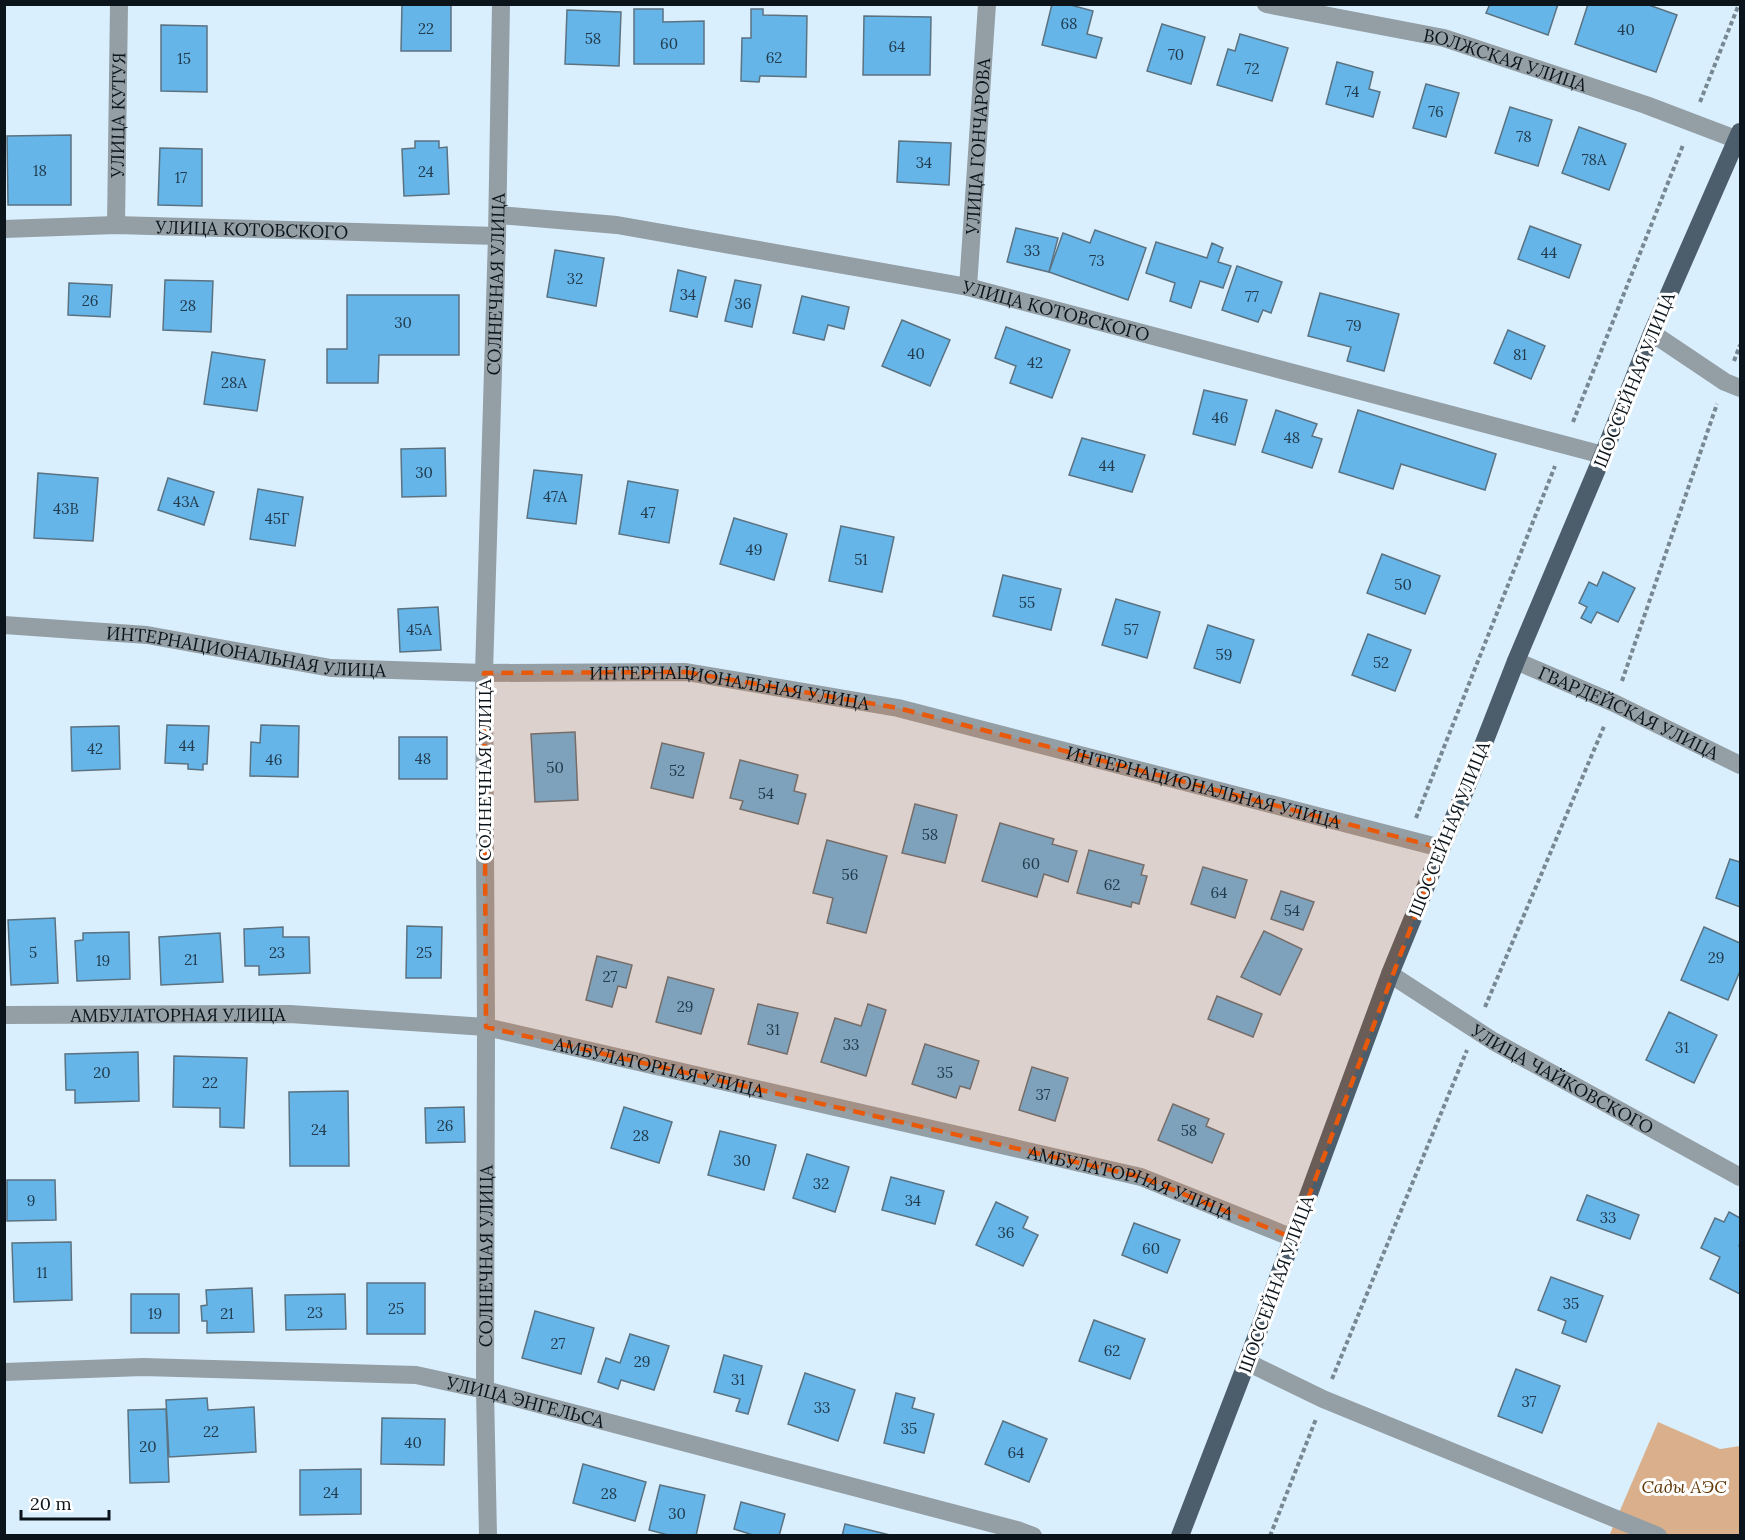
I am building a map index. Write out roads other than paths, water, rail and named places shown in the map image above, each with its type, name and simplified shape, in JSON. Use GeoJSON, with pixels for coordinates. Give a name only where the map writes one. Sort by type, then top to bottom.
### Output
{"type":"FeatureCollection","features":[{"type":"Feature","properties":{"kind":"main road","name":"ШОССЕЙНАЯ УЛИЦА"},"geometry":{"type":"LineString","coordinates":[[1180,1536],[1247,1362],[1390,974],[1652,333],[1739,136]]}},
{"type":"Feature","properties":{"kind":"street","name":"УЛИЦА КУТУЯ"},"geometry":{"type":"LineString","coordinates":[[116,225],[119,4]]}},
{"type":"Feature","properties":{"kind":"street","name":"СОЛНЕЧНАЯ УЛИЦА"},"geometry":{"type":"LineString","coordinates":[[488,1536],[485,1390],[484,673],[498,215],[501,4]]}},
{"type":"Feature","properties":{"kind":"street","name":"УЛИЦА ГОНЧАРОВА"},"geometry":{"type":"LineString","coordinates":[[968,287],[987,4]]}},
{"type":"Feature","properties":{"kind":"street","name":"ВОЛЖСКАЯ УЛИЦА"},"geometry":{"type":"LineString","coordinates":[[1266,4],[1444,38],[1739,136]]}},
{"type":"Feature","properties":{"kind":"street","name":"УЛИЦА КОТОВСКОГО"},"geometry":{"type":"LineString","coordinates":[[498,215],[617,225],[968,287],[1604,455]]}},
{"type":"Feature","properties":{"kind":"street","name":"УЛИЦА КОТОВСКОГО"},"geometry":{"type":"LineString","coordinates":[[4,229],[116,225],[497,236]]}},
{"type":"Feature","properties":{"kind":"street"},"geometry":{"type":"LineString","coordinates":[[1652,333],[1733,385]]}},
{"type":"Feature","properties":{"kind":"street","name":"ИНТЕРНАЦИОНАЛЬНАЯ УЛИЦА"},"geometry":{"type":"LineString","coordinates":[[4,625],[147,635],[331,668],[484,673],[686,672],[898,708],[1442,848]]}},
{"type":"Feature","properties":{"kind":"street","name":"ГВАРДЕЙСКАЯ УЛИЦА"},"geometry":{"type":"LineString","coordinates":[[1516,661],[1614,703],[1740,765]]}},
{"type":"Feature","properties":{"kind":"street","name":"УЛИЦА ЧАЙКОВСКОГО"},"geometry":{"type":"LineString","coordinates":[[1390,974],[1493,1041],[1740,1177]]}},
{"type":"Feature","properties":{"kind":"street","name":"АМБУЛАТОРНАЯ УЛИЦА"},"geometry":{"type":"LineString","coordinates":[[4,1015],[290,1014],[486,1027],[1141,1177],[1293,1238]]}},
{"type":"Feature","properties":{"kind":"street"},"geometry":{"type":"LineString","coordinates":[[1247,1362],[1323,1399],[1658,1536]]}},
{"type":"Feature","properties":{"kind":"street","name":"УЛИЦА ЭНГЕЛЬСА"},"geometry":{"type":"LineString","coordinates":[[4,1372],[143,1367],[416,1375],[485,1390],[1033,1536]]}},
{"type":"Feature","properties":{"kind":"park label","name":"Сады АЭС"},"geometry":{"type":"Point","coordinates":[1684,1486]}}]}
